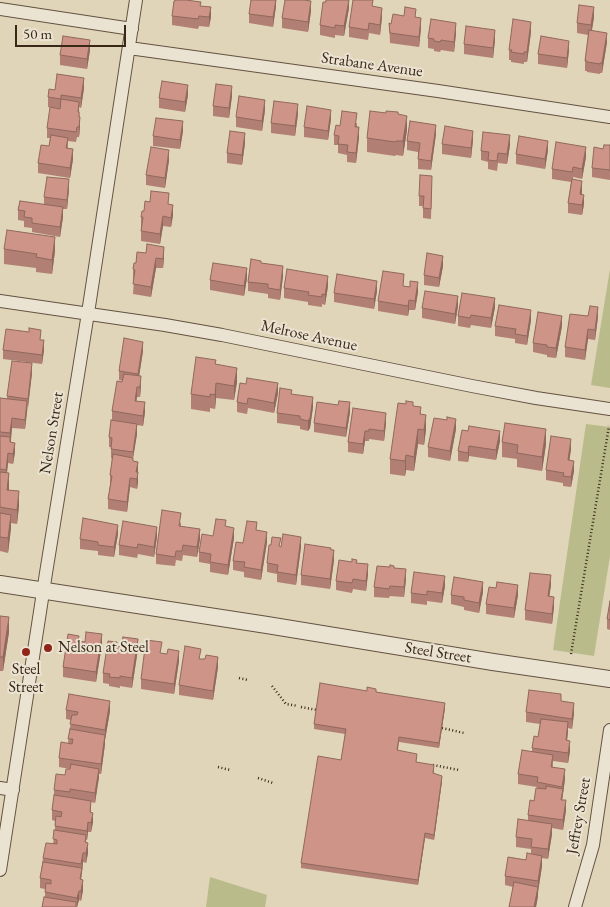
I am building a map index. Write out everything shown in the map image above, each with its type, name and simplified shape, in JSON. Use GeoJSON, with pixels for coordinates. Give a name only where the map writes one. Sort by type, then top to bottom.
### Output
{"type":"FeatureCollection","features":[{"type":"Feature","properties":{"kind":"street","name":"Nelson Street"},"geometry":{"type":"LineString","coordinates":[[0,870],[6,789],[43,591],[136,0]]}},
{"type":"Feature","properties":{"kind":"street"},"geometry":{"type":"LineString","coordinates":[[0,9],[132,29]]}},
{"type":"Feature","properties":{"kind":"street","name":"Strabane Avenue"},"geometry":{"type":"LineString","coordinates":[[129,48],[610,116]]}},
{"type":"Feature","properties":{"kind":"street","name":"Melrose Avenue"},"geometry":{"type":"LineString","coordinates":[[0,301],[222,335],[536,398],[610,409]]}},
{"type":"Feature","properties":{"kind":"street","name":"Steel Street"},"geometry":{"type":"LineString","coordinates":[[0,584],[610,679]]}},
{"type":"Feature","properties":{"kind":"street","name":"Jeffrey Street"},"geometry":{"type":"LineString","coordinates":[[575,907],[593,845],[610,730]]}},
{"type":"Feature","properties":{"kind":"path"},"geometry":{"type":"LineString","coordinates":[[571,654],[609,426]]}},
{"type":"Feature","properties":{"kind":"path"},"geometry":{"type":"LineString","coordinates":[[239,678],[248,680]]}},
{"type":"Feature","properties":{"kind":"path"},"geometry":{"type":"LineString","coordinates":[[272,686],[286,704],[317,710]]}},
{"type":"Feature","properties":{"kind":"path"},"geometry":{"type":"LineString","coordinates":[[442,728],[464,732]]}},
{"type":"Feature","properties":{"kind":"path"},"geometry":{"type":"LineString","coordinates":[[425,764],[459,770]]}},
{"type":"Feature","properties":{"kind":"path"},"geometry":{"type":"LineString","coordinates":[[218,767],[230,770]]}},
{"type":"Feature","properties":{"kind":"path"},"geometry":{"type":"LineString","coordinates":[[258,778],[273,782]]}},
{"type":"Feature","properties":{"kind":"green space"},"geometry":{"type":"Polygon","coordinates":[[[610,269],[610,388],[591,385],[610,269]]]}},
{"type":"Feature","properties":{"kind":"green space"},"geometry":{"type":"Polygon","coordinates":[[[586,424],[610,427],[610,556],[594,656],[553,650],[586,424]]]}},
{"type":"Feature","properties":{"kind":"green space"},"geometry":{"type":"Polygon","coordinates":[[[210,877],[267,895],[265,907],[206,907],[210,877]]]}},
{"type":"Feature","properties":{"kind":"building"},"geometry":{"type":"Polygon","coordinates":[[[175,0],[201,2],[200,6],[211,7],[209,17],[199,16],[198,19],[172,16],[175,0]]]}},
{"type":"Feature","properties":{"kind":"building"},"geometry":{"type":"Polygon","coordinates":[[[251,0],[276,0],[273,17],[249,14],[251,0]]]}},
{"type":"Feature","properties":{"kind":"building"},"geometry":{"type":"Polygon","coordinates":[[[285,0],[311,1],[308,22],[282,18],[285,0]]]}},
{"type":"Feature","properties":{"kind":"building"},"geometry":{"type":"Polygon","coordinates":[[[326,0],[349,0],[344,26],[335,25],[335,28],[320,25],[323,2],[326,2],[326,0]]]}},
{"type":"Feature","properties":{"kind":"building"},"geometry":{"type":"Polygon","coordinates":[[[353,0],[373,0],[372,6],[382,8],[380,25],[369,23],[368,30],[349,27],[353,0]]]}},
{"type":"Feature","properties":{"kind":"building"},"geometry":{"type":"Polygon","coordinates":[[[579,5],[594,7],[591,25],[577,23],[579,5]]]}},
{"type":"Feature","properties":{"kind":"building"},"geometry":{"type":"Polygon","coordinates":[[[405,7],[416,9],[415,17],[421,18],[419,37],[390,33],[389,23],[391,24],[393,14],[404,16],[405,7]]]}},
{"type":"Feature","properties":{"kind":"building"},"geometry":{"type":"Polygon","coordinates":[[[431,19],[456,23],[454,42],[441,40],[440,42],[428,38],[431,19]]]}},
{"type":"Feature","properties":{"kind":"building"},"geometry":{"type":"Polygon","coordinates":[[[513,19],[531,22],[527,52],[524,52],[524,54],[509,50],[513,19]]]}},
{"type":"Feature","properties":{"kind":"building"},"geometry":{"type":"Polygon","coordinates":[[[466,26],[495,30],[493,48],[464,44],[466,26]]]}},
{"type":"Feature","properties":{"kind":"building"},"geometry":{"type":"Polygon","coordinates":[[[589,30],[607,33],[602,63],[600,64],[585,61],[589,30]]]}},
{"type":"Feature","properties":{"kind":"building"},"geometry":{"type":"Polygon","coordinates":[[[63,36],[90,40],[87,59],[60,55],[63,36]]]}},
{"type":"Feature","properties":{"kind":"building"},"geometry":{"type":"Polygon","coordinates":[[[541,36],[569,41],[567,58],[538,54],[541,36]]]}},
{"type":"Feature","properties":{"kind":"building"},"geometry":{"type":"Polygon","coordinates":[[[57,74],[84,78],[81,98],[61,95],[61,99],[48,97],[49,89],[55,90],[57,74]]]}},
{"type":"Feature","properties":{"kind":"building"},"geometry":{"type":"Polygon","coordinates":[[[162,81],[188,85],[185,102],[159,98],[162,81]]]}},
{"type":"Feature","properties":{"kind":"building"},"geometry":{"type":"Polygon","coordinates":[[[216,84],[232,86],[229,108],[213,106],[216,84]]]}},
{"type":"Feature","properties":{"kind":"building"},"geometry":{"type":"Polygon","coordinates":[[[239,96],[265,100],[262,121],[236,117],[239,96]]]}},
{"type":"Feature","properties":{"kind":"building"},"geometry":{"type":"Polygon","coordinates":[[[61,99],[79,102],[79,127],[77,127],[76,132],[47,128],[50,107],[60,109],[61,99]]]}},
{"type":"Feature","properties":{"kind":"building"},"geometry":{"type":"Polygon","coordinates":[[[274,101],[298,104],[295,126],[271,123],[274,101]]]}},
{"type":"Feature","properties":{"kind":"building"},"geometry":{"type":"Polygon","coordinates":[[[307,106],[331,110],[328,131],[304,127],[307,106]]]}},
{"type":"Feature","properties":{"kind":"building"},"geometry":{"type":"Polygon","coordinates":[[[342,111],[357,113],[355,127],[359,127],[356,153],[347,152],[348,145],[338,144],[339,136],[334,135],[336,125],[340,126],[342,111]]]}},
{"type":"Feature","properties":{"kind":"building"},"geometry":{"type":"Polygon","coordinates":[[[370,111],[398,112],[398,114],[407,116],[403,141],[395,142],[367,138],[370,111]]]}},
{"type":"Feature","properties":{"kind":"building"},"geometry":{"type":"Polygon","coordinates":[[[156,118],[183,121],[180,140],[153,136],[156,118]]]}},
{"type":"Feature","properties":{"kind":"building"},"geometry":{"type":"Polygon","coordinates":[[[410,121],[436,125],[431,161],[418,159],[420,143],[407,141],[410,121]]]}},
{"type":"Feature","properties":{"kind":"building"},"geometry":{"type":"Polygon","coordinates":[[[445,126],[473,131],[471,148],[442,144],[445,126]]]}},
{"type":"Feature","properties":{"kind":"building"},"geometry":{"type":"Polygon","coordinates":[[[230,131],[245,133],[242,155],[227,153],[230,131]]]}},
{"type":"Feature","properties":{"kind":"building"},"geometry":{"type":"Polygon","coordinates":[[[483,132],[510,135],[507,154],[498,153],[497,161],[488,160],[489,152],[481,151],[483,132]]]}},
{"type":"Feature","properties":{"kind":"building"},"geometry":{"type":"Polygon","coordinates":[[[51,135],[68,138],[66,148],[73,149],[70,168],[38,163],[41,145],[49,146],[51,135]]]}},
{"type":"Feature","properties":{"kind":"building"},"geometry":{"type":"Polygon","coordinates":[[[519,136],[548,141],[545,159],[516,154],[519,136]]]}},
{"type":"Feature","properties":{"kind":"building"},"geometry":{"type":"Polygon","coordinates":[[[556,142],[586,147],[582,169],[573,167],[572,172],[552,169],[556,142]]]}},
{"type":"Feature","properties":{"kind":"building"},"geometry":{"type":"Polygon","coordinates":[[[604,145],[610,145],[610,170],[592,168],[594,147],[603,149],[604,145]]]}},
{"type":"Feature","properties":{"kind":"building"},"geometry":{"type":"Polygon","coordinates":[[[151,147],[169,150],[165,178],[146,175],[151,147]]]}},
{"type":"Feature","properties":{"kind":"building"},"geometry":{"type":"Polygon","coordinates":[[[420,175],[432,176],[431,209],[423,208],[424,196],[419,196],[420,175]]]}},
{"type":"Feature","properties":{"kind":"building"},"geometry":{"type":"Polygon","coordinates":[[[47,177],[69,179],[67,200],[44,197],[47,177]]]}},
{"type":"Feature","properties":{"kind":"building"},"geometry":{"type":"Polygon","coordinates":[[[572,179],[582,181],[580,194],[584,195],[582,205],[568,203],[572,179]]]}},
{"type":"Feature","properties":{"kind":"building"},"geometry":{"type":"Polygon","coordinates":[[[151,191],[169,193],[168,204],[173,205],[171,218],[163,216],[160,234],[141,231],[142,211],[144,211],[145,201],[150,202],[151,191]]]}},
{"type":"Feature","properties":{"kind":"building"},"geometry":{"type":"Polygon","coordinates":[[[20,201],[63,207],[60,227],[32,223],[32,218],[24,217],[25,211],[18,210],[20,201]]]}},
{"type":"Feature","properties":{"kind":"building"},"geometry":{"type":"Polygon","coordinates":[[[7,230],[55,237],[52,260],[36,257],[37,254],[4,249],[7,230]]]}},
{"type":"Feature","properties":{"kind":"building"},"geometry":{"type":"Polygon","coordinates":[[[147,244],[164,247],[163,259],[156,258],[151,287],[133,284],[135,270],[133,269],[134,263],[136,263],[137,252],[146,253],[147,244]]]}},
{"type":"Feature","properties":{"kind":"building"},"geometry":{"type":"Polygon","coordinates":[[[427,253],[443,256],[439,278],[424,275],[427,253]]]}},
{"type":"Feature","properties":{"kind":"building"},"geometry":{"type":"Polygon","coordinates":[[[251,259],[261,261],[261,263],[283,266],[280,290],[268,288],[268,284],[248,282],[251,259]]]}},
{"type":"Feature","properties":{"kind":"building"},"geometry":{"type":"Polygon","coordinates":[[[213,263],[247,268],[244,286],[210,280],[213,263]]]}},
{"type":"Feature","properties":{"kind":"building"},"geometry":{"type":"Polygon","coordinates":[[[287,269],[328,276],[325,295],[322,294],[322,297],[308,295],[309,292],[284,288],[287,269]]]}},
{"type":"Feature","properties":{"kind":"building"},"geometry":{"type":"Polygon","coordinates":[[[383,271],[404,274],[403,286],[410,287],[410,281],[418,282],[415,301],[409,300],[408,306],[378,301],[383,271]]]}},
{"type":"Feature","properties":{"kind":"building"},"geometry":{"type":"Polygon","coordinates":[[[337,274],[377,281],[374,299],[334,293],[337,274]]]}},
{"type":"Feature","properties":{"kind":"building"},"geometry":{"type":"Polygon","coordinates":[[[425,291],[458,296],[455,314],[422,308],[425,291]]]}},
{"type":"Feature","properties":{"kind":"building"},"geometry":{"type":"Polygon","coordinates":[[[462,293],[495,298],[491,318],[471,315],[470,318],[458,316],[462,293]]]}},
{"type":"Feature","properties":{"kind":"building"},"geometry":{"type":"Polygon","coordinates":[[[499,305],[531,310],[527,336],[515,334],[516,329],[495,326],[499,305]]]}},
{"type":"Feature","properties":{"kind":"building"},"geometry":{"type":"Polygon","coordinates":[[[590,306],[598,307],[595,330],[588,329],[585,350],[565,347],[570,314],[588,316],[590,306]]]}},
{"type":"Feature","properties":{"kind":"building"},"geometry":{"type":"Polygon","coordinates":[[[538,312],[562,316],[556,348],[533,343],[538,312]]]}},
{"type":"Feature","properties":{"kind":"building"},"geometry":{"type":"Polygon","coordinates":[[[29,328],[41,330],[40,340],[44,340],[42,355],[3,350],[6,329],[29,332],[29,328]]]}},
{"type":"Feature","properties":{"kind":"building"},"geometry":{"type":"Polygon","coordinates":[[[124,338],[143,342],[138,374],[119,371],[124,338]]]}},
{"type":"Feature","properties":{"kind":"building"},"geometry":{"type":"Polygon","coordinates":[[[196,357],[216,360],[215,364],[237,368],[234,386],[216,383],[215,395],[210,394],[210,397],[191,394],[196,357]]]}},
{"type":"Feature","properties":{"kind":"building"},"geometry":{"type":"Polygon","coordinates":[[[12,361],[32,363],[28,399],[7,396],[12,361]]]}},
{"type":"Feature","properties":{"kind":"building"},"geometry":{"type":"Polygon","coordinates":[[[124,374],[141,376],[140,387],[137,387],[135,401],[145,402],[143,416],[112,411],[117,381],[122,382],[124,374]]]}},
{"type":"Feature","properties":{"kind":"building"},"geometry":{"type":"Polygon","coordinates":[[[247,378],[278,383],[274,403],[248,398],[247,404],[237,402],[240,383],[246,384],[247,378]]]}},
{"type":"Feature","properties":{"kind":"building"},"geometry":{"type":"Polygon","coordinates":[[[280,388],[292,390],[291,394],[313,397],[308,421],[300,419],[300,416],[277,413],[280,388]]]}},
{"type":"Feature","properties":{"kind":"building"},"geometry":{"type":"Polygon","coordinates":[[[0,398],[27,401],[25,420],[12,418],[10,433],[0,432],[0,398]]]}},
{"type":"Feature","properties":{"kind":"building"},"geometry":{"type":"Polygon","coordinates":[[[339,401],[350,402],[346,428],[314,423],[317,402],[338,405],[339,401]]]}},
{"type":"Feature","properties":{"kind":"building"},"geometry":{"type":"Polygon","coordinates":[[[406,401],[413,402],[413,406],[421,407],[420,414],[426,415],[424,430],[418,429],[414,457],[406,455],[405,461],[390,459],[398,403],[406,404],[406,401]]]}},
{"type":"Feature","properties":{"kind":"building"},"geometry":{"type":"Polygon","coordinates":[[[353,408],[386,413],[384,431],[369,429],[369,431],[365,431],[363,444],[348,442],[353,408]]]}},
{"type":"Feature","properties":{"kind":"building"},"geometry":{"type":"Polygon","coordinates":[[[447,417],[456,419],[450,451],[428,447],[434,418],[447,420],[447,417]]]}},
{"type":"Feature","properties":{"kind":"building"},"geometry":{"type":"Polygon","coordinates":[[[111,420],[137,424],[133,452],[111,449],[112,438],[109,437],[111,420]]]}},
{"type":"Feature","properties":{"kind":"building"},"geometry":{"type":"Polygon","coordinates":[[[505,423],[546,429],[542,457],[517,453],[518,445],[502,442],[505,423]]]}},
{"type":"Feature","properties":{"kind":"building"},"geometry":{"type":"Polygon","coordinates":[[[469,426],[500,431],[496,450],[469,446],[468,453],[458,451],[462,430],[468,431],[469,426]]]}},
{"type":"Feature","properties":{"kind":"building"},"geometry":{"type":"Polygon","coordinates":[[[0,436],[10,437],[10,442],[15,443],[13,454],[8,453],[6,470],[0,469],[0,436]]]}},
{"type":"Feature","properties":{"kind":"building"},"geometry":{"type":"Polygon","coordinates":[[[551,436],[571,439],[568,460],[574,461],[571,477],[563,476],[564,473],[546,470],[551,436]]]}},
{"type":"Feature","properties":{"kind":"building"},"geometry":{"type":"Polygon","coordinates":[[[113,454],[133,458],[133,461],[138,462],[137,479],[130,478],[127,502],[108,499],[113,454]]]}},
{"type":"Feature","properties":{"kind":"building"},"geometry":{"type":"Polygon","coordinates":[[[0,472],[9,473],[7,490],[19,491],[17,510],[0,507],[0,472]]]}},
{"type":"Feature","properties":{"kind":"building"},"geometry":{"type":"Polygon","coordinates":[[[162,510],[181,513],[179,526],[200,529],[197,547],[183,545],[182,551],[176,551],[175,557],[156,554],[162,510]]]}},
{"type":"Feature","properties":{"kind":"building"},"geometry":{"type":"Polygon","coordinates":[[[0,513],[11,515],[8,538],[0,537],[0,513]]]}},
{"type":"Feature","properties":{"kind":"building"},"geometry":{"type":"Polygon","coordinates":[[[83,518],[118,525],[114,547],[98,545],[98,542],[80,539],[83,518]]]}},
{"type":"Feature","properties":{"kind":"building"},"geometry":{"type":"Polygon","coordinates":[[[216,519],[226,520],[225,526],[234,528],[228,565],[210,562],[211,554],[199,552],[202,534],[213,536],[216,519]]]}},
{"type":"Feature","properties":{"kind":"building"},"geometry":{"type":"Polygon","coordinates":[[[123,521],[157,527],[154,547],[138,544],[137,548],[119,545],[123,521]]]}},
{"type":"Feature","properties":{"kind":"building"},"geometry":{"type":"Polygon","coordinates":[[[247,521],[257,522],[256,530],[267,532],[261,570],[244,567],[245,562],[233,561],[236,542],[243,543],[247,521]]]}},
{"type":"Feature","properties":{"kind":"building"},"geometry":{"type":"Polygon","coordinates":[[[283,534],[301,537],[296,575],[277,572],[278,565],[267,563],[272,537],[281,538],[279,546],[281,547],[283,534]]]}},
{"type":"Feature","properties":{"kind":"building"},"geometry":{"type":"Polygon","coordinates":[[[305,544],[334,550],[330,579],[301,575],[305,544]]]}},
{"type":"Feature","properties":{"kind":"building"},"geometry":{"type":"Polygon","coordinates":[[[352,559],[357,560],[356,563],[368,564],[366,581],[353,579],[352,583],[336,581],[339,560],[352,562],[352,559]]]}},
{"type":"Feature","properties":{"kind":"building"},"geometry":{"type":"Polygon","coordinates":[[[390,565],[394,566],[394,568],[406,569],[404,587],[390,586],[389,589],[374,587],[377,566],[390,567],[390,565]]]}},
{"type":"Feature","properties":{"kind":"building"},"geometry":{"type":"Polygon","coordinates":[[[414,572],[445,576],[442,593],[427,591],[427,595],[411,593],[414,572]]]}},
{"type":"Feature","properties":{"kind":"building"},"geometry":{"type":"Polygon","coordinates":[[[530,573],[551,575],[548,596],[554,597],[552,614],[525,610],[530,573]]]}},
{"type":"Feature","properties":{"kind":"building"},"geometry":{"type":"Polygon","coordinates":[[[454,577],[483,582],[479,603],[464,600],[464,597],[451,595],[454,577]]]}},
{"type":"Feature","properties":{"kind":"building"},"geometry":{"type":"Polygon","coordinates":[[[497,582],[518,585],[514,608],[486,604],[489,587],[496,588],[497,582]]]}},
{"type":"Feature","properties":{"kind":"building"},"geometry":{"type":"Polygon","coordinates":[[[610,601],[610,620],[607,619],[610,601]]]}},
{"type":"Feature","properties":{"kind":"building"},"geometry":{"type":"Polygon","coordinates":[[[0,616],[9,617],[3,657],[0,657],[0,616]]]}},
{"type":"Feature","properties":{"kind":"building"},"geometry":{"type":"Polygon","coordinates":[[[86,632],[102,634],[96,672],[63,667],[68,634],[79,636],[78,641],[85,642],[86,632]]]}},
{"type":"Feature","properties":{"kind":"building"},"geometry":{"type":"Polygon","coordinates":[[[123,637],[138,639],[132,678],[109,677],[110,674],[103,673],[108,641],[117,642],[117,646],[121,647],[123,637]]]}},
{"type":"Feature","properties":{"kind":"building"},"geometry":{"type":"Polygon","coordinates":[[[146,640],[162,642],[160,653],[167,654],[168,649],[179,651],[174,684],[141,679],[146,640]]]}},
{"type":"Feature","properties":{"kind":"building"},"geometry":{"type":"Polygon","coordinates":[[[185,646],[201,649],[199,659],[205,659],[206,655],[218,657],[213,691],[179,685],[185,646]]]}},
{"type":"Feature","properties":{"kind":"building"},"geometry":{"type":"Polygon","coordinates":[[[320,683],[367,691],[367,687],[376,689],[376,692],[445,703],[439,743],[399,737],[397,750],[417,754],[416,762],[434,765],[433,773],[442,776],[434,835],[425,833],[418,880],[301,863],[318,756],[341,760],[346,729],[314,724],[320,683]]]}},
{"type":"Feature","properties":{"kind":"building"},"geometry":{"type":"Polygon","coordinates":[[[529,690],[561,694],[561,701],[574,703],[572,719],[526,712],[529,690]]]}},
{"type":"Feature","properties":{"kind":"building"},"geometry":{"type":"Polygon","coordinates":[[[69,694],[110,701],[105,730],[70,724],[72,715],[77,715],[78,712],[66,710],[69,694]]]}},
{"type":"Feature","properties":{"kind":"building"},"geometry":{"type":"Polygon","coordinates":[[[541,719],[568,722],[566,740],[570,741],[568,753],[532,748],[534,736],[538,737],[541,719]]]}},
{"type":"Feature","properties":{"kind":"building"},"geometry":{"type":"Polygon","coordinates":[[[70,729],[105,735],[101,764],[59,758],[61,742],[72,744],[73,739],[68,739],[70,729]]]}},
{"type":"Feature","properties":{"kind":"building"},"geometry":{"type":"Polygon","coordinates":[[[522,750],[553,755],[551,767],[565,769],[562,787],[537,782],[538,777],[518,774],[522,750]]]}},
{"type":"Feature","properties":{"kind":"building"},"geometry":{"type":"Polygon","coordinates":[[[71,764],[99,769],[95,793],[70,789],[70,792],[54,790],[56,774],[65,775],[66,769],[70,769],[71,764]]]}},
{"type":"Feature","properties":{"kind":"building"},"geometry":{"type":"Polygon","coordinates":[[[546,786],[563,789],[561,800],[566,800],[563,820],[528,815],[530,800],[534,801],[536,788],[546,789],[546,786]]]}},
{"type":"Feature","properties":{"kind":"building"},"geometry":{"type":"Polygon","coordinates":[[[54,795],[91,801],[90,812],[93,813],[91,823],[88,822],[87,831],[55,826],[56,816],[61,817],[62,812],[52,810],[54,795]]]}},
{"type":"Feature","properties":{"kind":"building"},"geometry":{"type":"Polygon","coordinates":[[[518,819],[552,824],[548,849],[531,847],[532,839],[516,837],[518,819]]]}},
{"type":"Feature","properties":{"kind":"building"},"geometry":{"type":"Polygon","coordinates":[[[54,830],[86,835],[85,842],[88,843],[86,853],[83,853],[81,864],[43,858],[46,843],[57,844],[57,840],[53,839],[54,830]]]}},
{"type":"Feature","properties":{"kind":"building"},"geometry":{"type":"Polygon","coordinates":[[[527,853],[542,856],[538,881],[505,876],[508,857],[526,860],[527,853]]]}},
{"type":"Feature","properties":{"kind":"building"},"geometry":{"type":"Polygon","coordinates":[[[43,862],[82,868],[80,879],[83,880],[81,891],[79,891],[77,898],[45,892],[46,883],[51,884],[51,880],[40,878],[43,862]]]}},
{"type":"Feature","properties":{"kind":"building"},"geometry":{"type":"Polygon","coordinates":[[[514,882],[538,887],[534,907],[509,907],[514,882]]]}},
{"type":"Feature","properties":{"kind":"building"},"geometry":{"type":"Polygon","coordinates":[[[44,897],[76,902],[76,907],[42,907],[44,897]]]}},
{"type":"Feature","properties":{"kind":"place","name":"Nelson at Steel"},"geometry":{"type":"Point","coordinates":[48,648]}},
{"type":"Feature","properties":{"kind":"place","name":"Steel Street"},"geometry":{"type":"Point","coordinates":[26,652]}}]}
